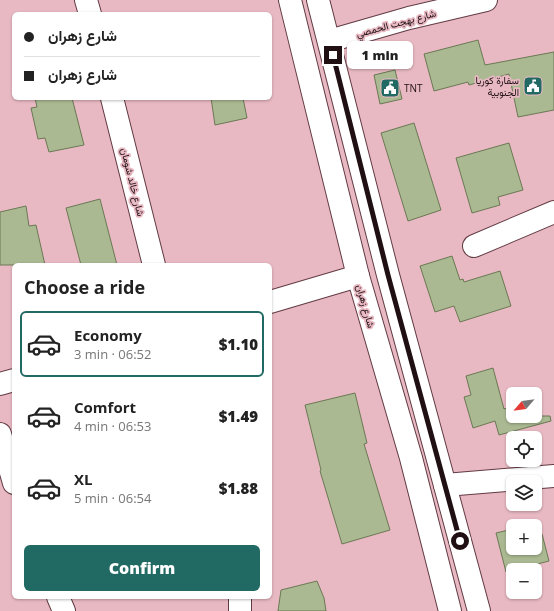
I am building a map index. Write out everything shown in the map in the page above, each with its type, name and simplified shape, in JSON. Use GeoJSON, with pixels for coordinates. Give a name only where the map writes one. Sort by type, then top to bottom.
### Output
{"type":"FeatureCollection","features":[{"type":"Feature","properties":{"kind":"main road"},"geometry":{"type":"LineString","coordinates":[[86,0],[89,12]]}},
{"type":"Feature","properties":{"kind":"main road","name":"شارع زهران"},"geometry":{"type":"LineString","coordinates":[[290,0],[358,276],[411,458],[450,611]]}},
{"type":"Feature","properties":{"kind":"main road"},"geometry":{"type":"LineString","coordinates":[[318,0],[388,275],[478,611]]}},
{"type":"Feature","properties":{"kind":"main road","name":"شارع بهجت الحمصي"},"geometry":{"type":"LineString","coordinates":[[329,41],[409,18],[486,0]]}},
{"type":"Feature","properties":{"kind":"main road","name":"شارع خالد شومان"},"geometry":{"type":"LineString","coordinates":[[113,100],[153,263]]}},
{"type":"Feature","properties":{"kind":"main road"},"geometry":{"type":"LineString","coordinates":[[474,246],[554,212]]}},
{"type":"Feature","properties":{"kind":"main road"},"geometry":{"type":"LineString","coordinates":[[272,301],[358,276]]}},
{"type":"Feature","properties":{"kind":"main road"},"geometry":{"type":"LineString","coordinates":[[0,384],[12,381]]}},
{"type":"Feature","properties":{"kind":"main road"},"geometry":{"type":"LineString","coordinates":[[0,434],[12,476]]}},
{"type":"Feature","properties":{"kind":"main road"},"geometry":{"type":"LineString","coordinates":[[445,485],[554,476]]}},
{"type":"Feature","properties":{"kind":"main road"},"geometry":{"type":"LineString","coordinates":[[59,599],[64,611]]}},
{"type":"Feature","properties":{"kind":"main road"},"geometry":{"type":"LineString","coordinates":[[240,599],[240,611]]}},
{"type":"Feature","properties":{"kind":"building"},"geometry":{"type":"Polygon","coordinates":[[[478,40],[485,65],[554,52],[554,110],[518,117],[509,74],[469,85],[468,82],[434,91],[424,54],[478,40]]]}},
{"type":"Feature","properties":{"kind":"building"},"geometry":{"type":"Polygon","coordinates":[[[395,70],[402,99],[380,104],[374,75],[395,70]]]}},
{"type":"Feature","properties":{"kind":"building"},"geometry":{"type":"Polygon","coordinates":[[[35,100],[73,100],[84,145],[49,152],[45,138],[38,139],[31,108],[37,107],[35,100]]]}},
{"type":"Feature","properties":{"kind":"building"},"geometry":{"type":"Polygon","coordinates":[[[211,100],[243,100],[247,118],[215,125],[211,100]]]}},
{"type":"Feature","properties":{"kind":"building"},"geometry":{"type":"Polygon","coordinates":[[[414,123],[441,210],[408,221],[381,133],[414,123]]]}},
{"type":"Feature","properties":{"kind":"building"},"geometry":{"type":"Polygon","coordinates":[[[509,143],[523,190],[498,197],[500,205],[472,213],[456,158],[509,143]]]}},
{"type":"Feature","properties":{"kind":"building"},"geometry":{"type":"Polygon","coordinates":[[[100,199],[116,263],[80,263],[66,208],[100,199]]]}},
{"type":"Feature","properties":{"kind":"building"},"geometry":{"type":"Polygon","coordinates":[[[26,206],[29,226],[36,225],[45,263],[12,263],[12,265],[0,265],[0,212],[26,206]]]}},
{"type":"Feature","properties":{"kind":"building"},"geometry":{"type":"Polygon","coordinates":[[[452,256],[460,280],[463,279],[464,282],[500,271],[511,306],[460,322],[454,306],[435,312],[420,266],[452,256]]]}},
{"type":"Feature","properties":{"kind":"building"},"geometry":{"type":"Polygon","coordinates":[[[493,368],[504,409],[506,408],[506,423],[542,423],[542,416],[550,416],[551,421],[514,431],[506,431],[506,433],[499,435],[495,421],[473,428],[464,397],[471,395],[466,376],[493,368]]]}},
{"type":"Feature","properties":{"kind":"building"},"geometry":{"type":"Polygon","coordinates":[[[355,393],[367,443],[364,444],[390,530],[342,544],[320,471],[305,405],[355,393]]]}},
{"type":"Feature","properties":{"kind":"building"},"geometry":{"type":"Polygon","coordinates":[[[506,531],[506,555],[542,555],[542,534],[549,561],[541,563],[506,563],[506,572],[496,533],[506,531]]]}},
{"type":"Feature","properties":{"kind":"building"},"geometry":{"type":"Polygon","coordinates":[[[317,581],[324,598],[326,611],[278,611],[281,590],[317,581]]]}},
{"type":"Feature","properties":{"kind":"place","name":"سفارة كوريا الجنوبية"},"geometry":{"type":"Point","coordinates":[533,86]}},
{"type":"Feature","properties":{"kind":"place","name":"TNT"},"geometry":{"type":"Point","coordinates":[390,88]}},
{"type":"Feature","properties":{"kind":"route"},"geometry":{"type":"LineString","coordinates":[[333,55],[388,275],[460,541]]}}]}
